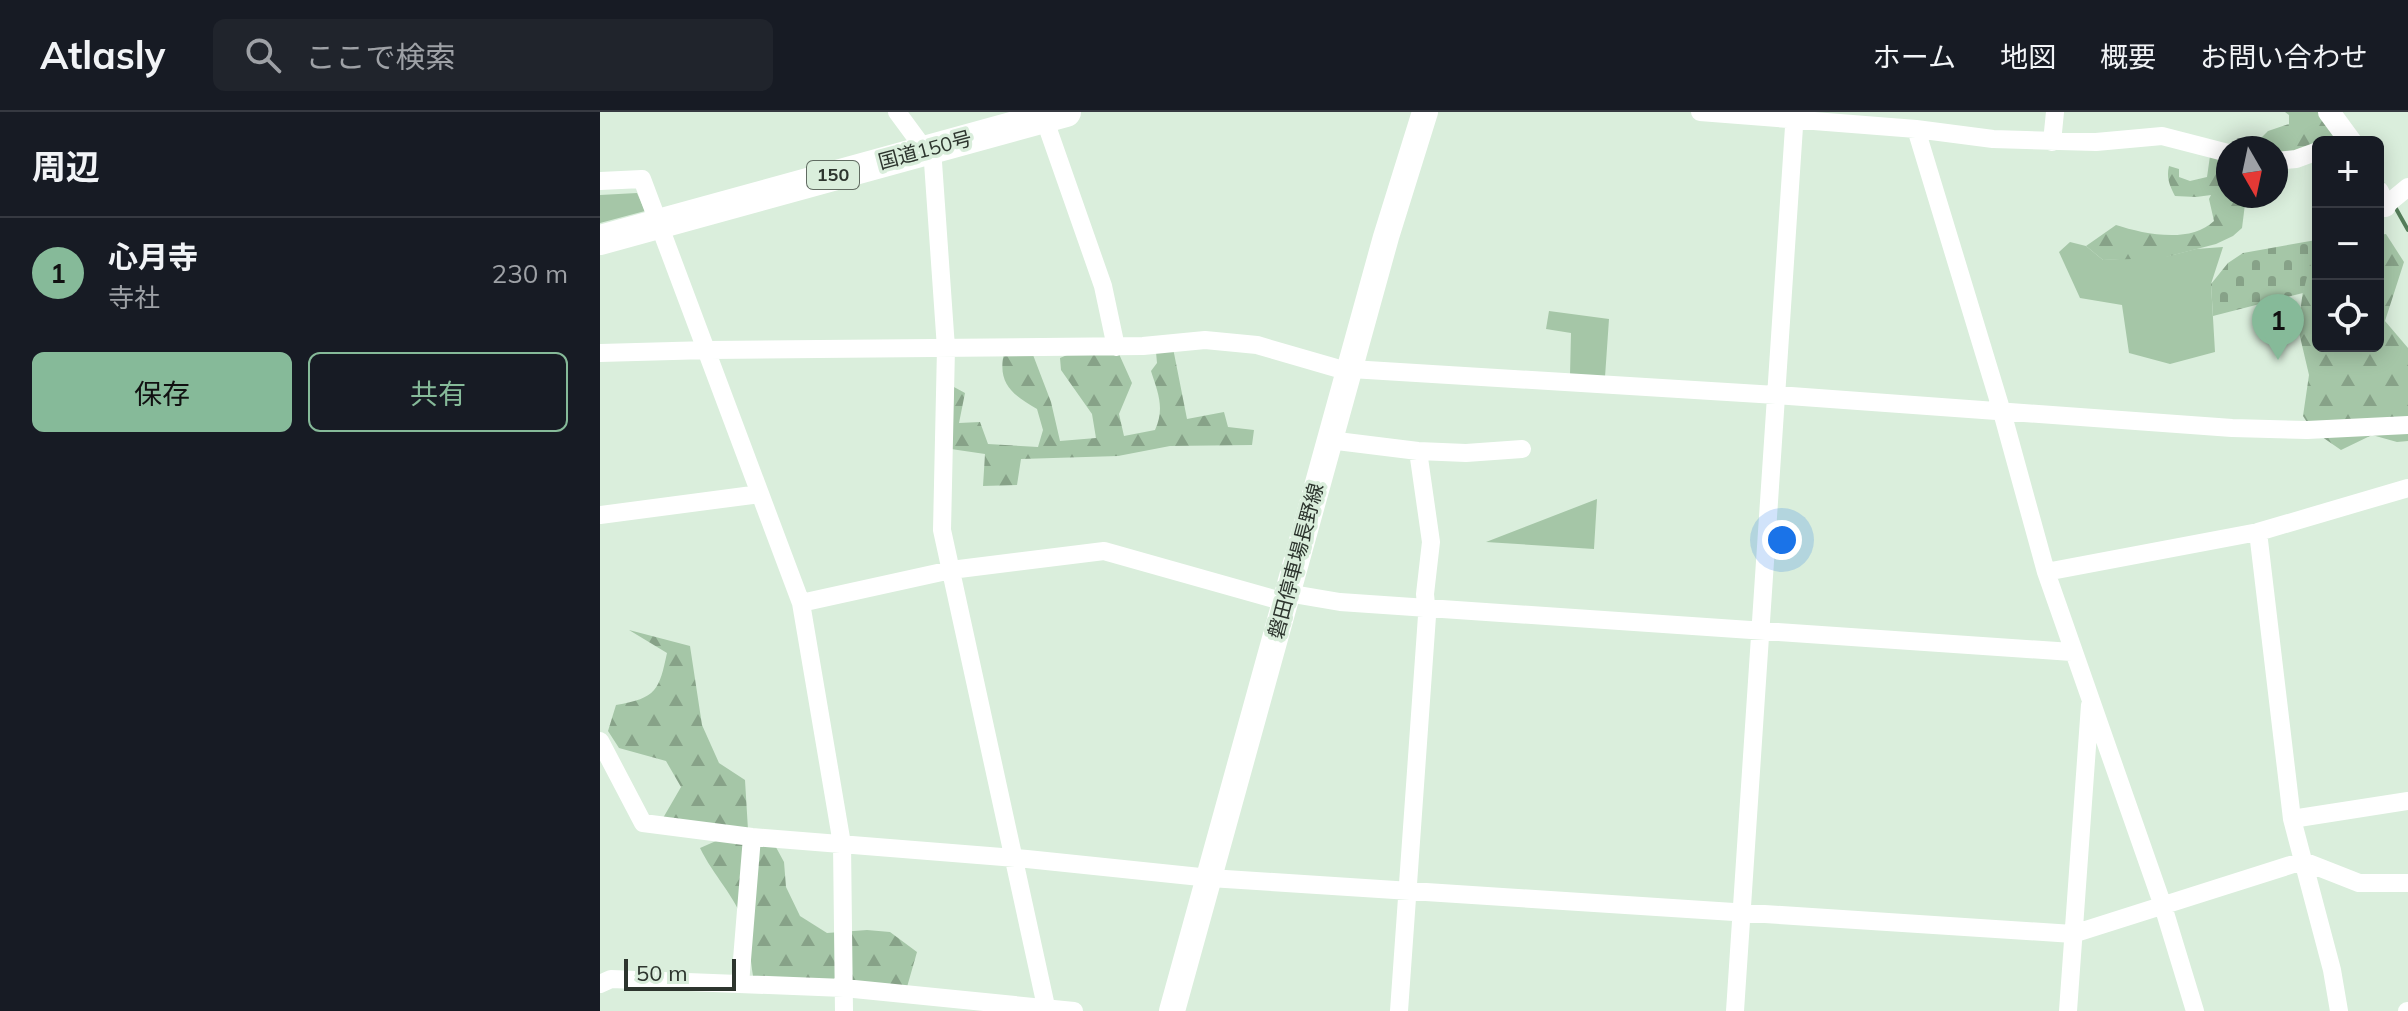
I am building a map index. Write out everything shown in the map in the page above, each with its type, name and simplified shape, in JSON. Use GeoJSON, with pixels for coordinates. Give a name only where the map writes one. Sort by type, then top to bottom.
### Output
{"type":"FeatureCollection","features":[{"type":"Feature","properties":{"kind":"highway","name":"国道150号"},"geometry":{"type":"LineString","coordinates":[[600,240],[1050,114]]}},
{"type":"Feature","properties":{"kind":"main road","name":"磐田停車場長野線"},"geometry":{"type":"LineString","coordinates":[[1172,1011],[1386,237],[1425,112]]}},
{"type":"Feature","properties":{"kind":"street"},"geometry":{"type":"LineString","coordinates":[[897,112],[929,149],[946,348],[942,530],[1019,859],[1047,1010]]}},
{"type":"Feature","properties":{"kind":"street"},"geometry":{"type":"LineString","coordinates":[[1700,112],[1795,115],[1993,139],[2096,142],[2162,136],[2216,150]]}},
{"type":"Feature","properties":{"kind":"street"},"geometry":{"type":"LineString","coordinates":[[2052,142],[2055,112]]}},
{"type":"Feature","properties":{"kind":"street"},"geometry":{"type":"LineString","coordinates":[[2329,112],[2341,136]]}},
{"type":"Feature","properties":{"kind":"street"},"geometry":{"type":"LineString","coordinates":[[1050,114],[1103,286],[1116,347]]}},
{"type":"Feature","properties":{"kind":"street"},"geometry":{"type":"LineString","coordinates":[[1735,1011],[1795,115]]}},
{"type":"Feature","properties":{"kind":"street"},"geometry":{"type":"LineString","coordinates":[[1916,129],[2002,412],[2046,572],[2163,906],[2195,1011]]}},
{"type":"Feature","properties":{"kind":"street"},"geometry":{"type":"LineString","coordinates":[[2288,160],[2312,153]]}},
{"type":"Feature","properties":{"kind":"street"},"geometry":{"type":"LineString","coordinates":[[600,181],[642,179],[711,350],[801,603],[842,844],[844,1011]]}},
{"type":"Feature","properties":{"kind":"street"},"geometry":{"type":"LineString","coordinates":[[2384,198],[2408,187]]}},
{"type":"Feature","properties":{"kind":"street"},"geometry":{"type":"LineString","coordinates":[[600,353],[1116,347],[1205,340],[1257,345],[1350,370],[1776,395],[2232,428],[2307,430],[2408,425]]}},
{"type":"Feature","properties":{"kind":"street"},"geometry":{"type":"LineString","coordinates":[[1329,440],[1418,451],[1466,453],[1522,449]]}},
{"type":"Feature","properties":{"kind":"street"},"geometry":{"type":"LineString","coordinates":[[1399,1011],[1428,609],[1425,594],[1431,542],[1418,451]]}},
{"type":"Feature","properties":{"kind":"street"},"geometry":{"type":"LineString","coordinates":[[2046,572],[2258,532],[2408,488]]}},
{"type":"Feature","properties":{"kind":"street"},"geometry":{"type":"LineString","coordinates":[[600,515],[760,494]]}},
{"type":"Feature","properties":{"kind":"street"},"geometry":{"type":"LineString","coordinates":[[2258,532],[2292,819],[2332,970],[2339,1011]]}},
{"type":"Feature","properties":{"kind":"street"},"geometry":{"type":"LineString","coordinates":[[801,603],[950,566],[1104,551],[1286,598],[2072,652]]}},
{"type":"Feature","properties":{"kind":"street"},"geometry":{"type":"LineString","coordinates":[[2068,1011],[2090,694]]}},
{"type":"Feature","properties":{"kind":"street"},"geometry":{"type":"LineString","coordinates":[[601,746],[643,823],[752,837],[1210,878],[2073,934],[2303,861],[2359,883],[2408,883]]}},
{"type":"Feature","properties":{"kind":"street"},"geometry":{"type":"LineString","coordinates":[[2292,819],[2408,801]]}},
{"type":"Feature","properties":{"kind":"street"},"geometry":{"type":"LineString","coordinates":[[740,984],[752,837]]}},
{"type":"Feature","properties":{"kind":"street"},"geometry":{"type":"LineString","coordinates":[[600,984],[611,979],[844,988],[1074,1011]]}},
{"type":"Feature","properties":{"kind":"green space"},"geometry":{"type":"Polygon","coordinates":[[[2285,112],[2327,112],[2339,133],[2334,136],[2312,136],[2312,148],[2288,153],[2288,136],[2263,136],[2268,131],[2289,124],[2289,115],[2285,112]]]}},
{"type":"Feature","properties":{"kind":"green space"},"geometry":{"type":"Polygon","coordinates":[[[2211,149],[2216,152],[2216,208],[2244,208],[2242,228],[2233,236],[2216,244],[2162,258],[2103,260],[2086,246],[2116,225],[2166,235],[2192,233],[2204,228],[2214,221],[2209,199],[2211,195],[2175,196],[2170,185],[2169,166],[2179,169],[2179,177],[2190,181],[2207,177],[2211,149]]]}},
{"type":"Feature","properties":{"kind":"green space"},"geometry":{"type":"Polygon","coordinates":[[[637,193],[645,211],[600,223],[600,195],[637,193]]]}},
{"type":"Feature","properties":{"kind":"green space"},"geometry":{"type":"Polygon","coordinates":[[[2384,234],[2404,262],[2385,321],[2408,348],[2408,441],[2397,442],[2372,435],[2341,450],[2312,430],[2303,416],[2309,375],[2298,328],[2306,268],[2312,251],[2312,352],[2384,352],[2384,234]]]}},
{"type":"Feature","properties":{"kind":"green space"},"geometry":{"type":"Polygon","coordinates":[[[2312,241],[2312,256],[2303,293],[2213,316],[2211,284],[2228,263],[2243,253],[2312,241]]]}},
{"type":"Feature","properties":{"kind":"green space"},"geometry":{"type":"Polygon","coordinates":[[[2070,242],[2086,246],[2103,260],[2169,256],[2196,249],[2223,247],[2211,284],[2215,352],[2170,364],[2129,353],[2122,305],[2080,298],[2059,252],[2070,242]]]}},
{"type":"Feature","properties":{"kind":"green space"},"geometry":{"type":"Polygon","coordinates":[[[1549,311],[1609,319],[1605,377],[1570,375],[1571,333],[1546,329],[1549,311]]]}},
{"type":"Feature","properties":{"kind":"green space"},"geometry":{"type":"Polygon","coordinates":[[[1172,343],[1187,419],[1224,412],[1228,427],[1254,430],[1252,445],[1170,446],[1118,456],[1021,459],[1017,485],[983,486],[985,454],[951,449],[954,387],[965,393],[959,423],[980,422],[988,444],[1038,447],[1043,430],[1037,409],[1009,387],[1002,364],[1004,353],[1030,347],[1051,402],[1060,441],[1096,438],[1092,414],[1061,370],[1060,358],[1074,352],[1119,354],[1132,383],[1119,414],[1124,436],[1155,430],[1160,407],[1151,371],[1157,363],[1156,352],[1172,343]]]}},
{"type":"Feature","properties":{"kind":"green space"},"geometry":{"type":"Polygon","coordinates":[[[1597,499],[1594,549],[1486,542],[1597,499]]]}},
{"type":"Feature","properties":{"kind":"green space"},"geometry":{"type":"Polygon","coordinates":[[[629,630],[690,646],[702,725],[719,763],[745,780],[748,830],[659,825],[681,787],[666,761],[619,748],[608,731],[616,705],[640,699],[654,690],[667,653],[629,630]]]}},
{"type":"Feature","properties":{"kind":"green space"},"geometry":{"type":"Polygon","coordinates":[[[732,834],[771,838],[784,862],[786,887],[800,916],[827,933],[890,932],[917,952],[905,994],[753,976],[748,937],[741,914],[700,848],[732,834]]]}},
{"type":"Feature","properties":{"kind":"waterway"},"geometry":{"type":"LineString","coordinates":[[2394,205],[2408,230]]}},
{"type":"Feature","properties":{"kind":"place","name":"心月寺"},"geometry":{"type":"Point","coordinates":[2278,360]}}]}
